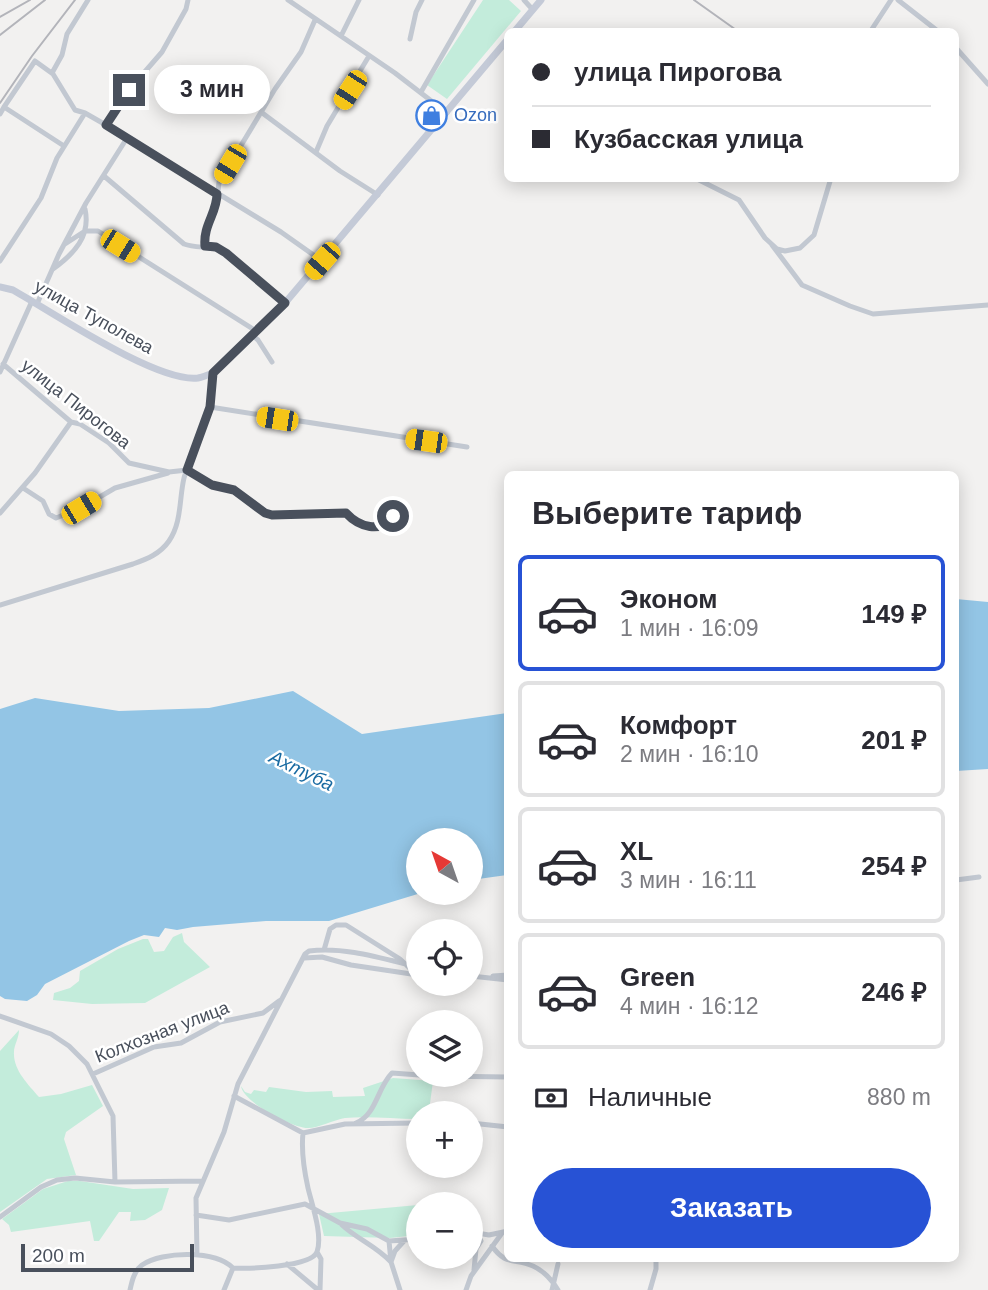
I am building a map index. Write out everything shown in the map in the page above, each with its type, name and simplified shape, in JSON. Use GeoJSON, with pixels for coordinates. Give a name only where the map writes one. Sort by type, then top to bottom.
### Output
{"type":"FeatureCollection","features":[{"type":"Feature","properties":{"kind":"main road"},"geometry":{"type":"LineString","coordinates":[[517,28],[541,0]]}},
{"type":"Feature","properties":{"kind":"main road"},"geometry":{"type":"LineString","coordinates":[[213,373],[285,303],[504,46]]}},
{"type":"Feature","properties":{"kind":"main road","name":"улица Туполева"},"geometry":{"type":"LineString","coordinates":[[0,287],[13,290],[115,350],[167,373],[198,378],[213,373]]}},
{"type":"Feature","properties":{"kind":"street"},"geometry":{"type":"LineString","coordinates":[[52,73],[62,55],[67,34],[88,0]]}},
{"type":"Feature","properties":{"kind":"street"},"geometry":{"type":"LineString","coordinates":[[106,125],[129,90],[162,52],[186,9],[188,0]]}},
{"type":"Feature","properties":{"kind":"street"},"geometry":{"type":"LineString","coordinates":[[288,0],[447,113]]}},
{"type":"Feature","properties":{"kind":"street"},"geometry":{"type":"LineString","coordinates":[[341,36],[359,0]]}},
{"type":"Feature","properties":{"kind":"street"},"geometry":{"type":"LineString","coordinates":[[410,39],[416,12],[422,0]]}},
{"type":"Feature","properties":{"kind":"street"},"geometry":{"type":"LineString","coordinates":[[524,0],[533,10]]}},
{"type":"Feature","properties":{"kind":"street"},"geometry":{"type":"LineString","coordinates":[[873,28],[891,0]]}},
{"type":"Feature","properties":{"kind":"street"},"geometry":{"type":"LineString","coordinates":[[898,0],[934,28]]}},
{"type":"Feature","properties":{"kind":"street"},"geometry":{"type":"LineString","coordinates":[[421,92],[474,2]]}},
{"type":"Feature","properties":{"kind":"street"},"geometry":{"type":"LineString","coordinates":[[205,246],[204,234],[217,201],[219,181],[301,52],[315,20]]}},
{"type":"Feature","properties":{"kind":"street"},"geometry":{"type":"LineString","coordinates":[[959,51],[988,84]]}},
{"type":"Feature","properties":{"kind":"street"},"geometry":{"type":"LineString","coordinates":[[316,152],[327,126],[369,55]]}},
{"type":"Feature","properties":{"kind":"street"},"geometry":{"type":"LineString","coordinates":[[0,114],[35,61],[52,73],[75,110],[106,125],[281,232],[322,261]]}},
{"type":"Feature","properties":{"kind":"street"},"geometry":{"type":"LineString","coordinates":[[4,107],[64,146]]}},
{"type":"Feature","properties":{"kind":"street"},"geometry":{"type":"LineString","coordinates":[[261,112],[378,195]]}},
{"type":"Feature","properties":{"kind":"street"},"geometry":{"type":"LineString","coordinates":[[0,261],[41,198],[64,146],[85,113]]}},
{"type":"Feature","properties":{"kind":"street"},"geometry":{"type":"LineString","coordinates":[[0,372],[84,208],[127,138]]}},
{"type":"Feature","properties":{"kind":"street"},"geometry":{"type":"LineString","coordinates":[[104,176],[184,244],[192,247],[216,247],[285,303]]}},
{"type":"Feature","properties":{"kind":"street"},"geometry":{"type":"LineString","coordinates":[[703,182],[739,200],[802,285],[850,306],[873,314],[988,305]]}},
{"type":"Feature","properties":{"kind":"street"},"geometry":{"type":"LineString","coordinates":[[772,245],[791,251],[800,248],[814,235],[830,182]]}},
{"type":"Feature","properties":{"kind":"street"},"geometry":{"type":"LineString","coordinates":[[53,269],[71,256],[85,231],[84,208]]}},
{"type":"Feature","properties":{"kind":"street"},"geometry":{"type":"LineString","coordinates":[[65,244],[85,231],[97,232],[255,334],[272,362]]}},
{"type":"Feature","properties":{"kind":"street","name":"улица Пирогова"},"geometry":{"type":"LineString","coordinates":[[3,364],[71,422],[80,424],[109,443],[130,463],[169,472],[187,470]]}},
{"type":"Feature","properties":{"kind":"street"},"geometry":{"type":"LineString","coordinates":[[0,605],[133,564],[160,552],[176,530],[187,470],[210,407],[213,373]]}},
{"type":"Feature","properties":{"kind":"street"},"geometry":{"type":"LineString","coordinates":[[210,407],[467,447]]}},
{"type":"Feature","properties":{"kind":"street"},"geometry":{"type":"LineString","coordinates":[[0,513],[23,488],[71,422]]}},
{"type":"Feature","properties":{"kind":"street"},"geometry":{"type":"LineString","coordinates":[[187,470],[212,485],[234,490],[265,513],[272,515],[346,513],[358,523],[372,527],[391,520],[394,505]]}},
{"type":"Feature","properties":{"kind":"street"},"geometry":{"type":"LineString","coordinates":[[23,488],[43,501],[49,514],[56,518],[81,508],[115,488],[169,472]]}},
{"type":"Feature","properties":{"kind":"street"},"geometry":{"type":"LineString","coordinates":[[959,880],[979,877]]}},
{"type":"Feature","properties":{"kind":"street"},"geometry":{"type":"LineString","coordinates":[[324,950],[330,929],[337,925],[346,925],[406,964]]}},
{"type":"Feature","properties":{"kind":"street"},"geometry":{"type":"LineString","coordinates":[[197,1255],[196,1198],[220,1143],[238,1084],[279,1001],[309,951],[324,950],[367,956],[406,965]]}},
{"type":"Feature","properties":{"kind":"street"},"geometry":{"type":"LineString","coordinates":[[304,958],[322,957],[351,965],[406,973]]}},
{"type":"Feature","properties":{"kind":"street"},"geometry":{"type":"LineString","coordinates":[[483,977],[504,978]]}},
{"type":"Feature","properties":{"kind":"street","name":"Колхозная улица"},"geometry":{"type":"LineString","coordinates":[[93,1074],[154,1047],[181,1043],[220,1022],[263,1013],[279,1001]]}},
{"type":"Feature","properties":{"kind":"street","name":"Колхозная улица"},"geometry":{"type":"LineString","coordinates":[[0,1016],[51,1034],[78,1054],[93,1074],[114,1116],[115,1182]]}},
{"type":"Feature","properties":{"kind":"street"},"geometry":{"type":"LineString","coordinates":[[353,1124],[370,1112],[392,1073],[504,1077]]}},
{"type":"Feature","properties":{"kind":"street"},"geometry":{"type":"LineString","coordinates":[[234,1096],[303,1133],[353,1124],[406,1123]]}},
{"type":"Feature","properties":{"kind":"street"},"geometry":{"type":"LineString","coordinates":[[483,1124],[504,1127]]}},
{"type":"Feature","properties":{"kind":"street"},"geometry":{"type":"LineString","coordinates":[[303,1133],[303,1162],[317,1226],[317,1252],[321,1259],[319,1290]]}},
{"type":"Feature","properties":{"kind":"street"},"geometry":{"type":"LineString","coordinates":[[0,1217],[41,1187],[57,1180],[75,1178],[115,1182],[203,1181]]}},
{"type":"Feature","properties":{"kind":"street"},"geometry":{"type":"LineString","coordinates":[[196,1215],[229,1220],[305,1205],[340,1223],[391,1262]]}},
{"type":"Feature","properties":{"kind":"street"},"geometry":{"type":"LineString","coordinates":[[340,1223],[367,1229],[389,1241],[404,1241]]}},
{"type":"Feature","properties":{"kind":"street"},"geometry":{"type":"LineString","coordinates":[[483,1234],[504,1232]]}},
{"type":"Feature","properties":{"kind":"street"},"geometry":{"type":"LineString","coordinates":[[471,1276],[504,1233]]}},
{"type":"Feature","properties":{"kind":"street"},"geometry":{"type":"LineString","coordinates":[[389,1241],[391,1262],[400,1290]]}},
{"type":"Feature","properties":{"kind":"street"},"geometry":{"type":"LineString","coordinates":[[391,1262],[395,1251],[404,1241]]}},
{"type":"Feature","properties":{"kind":"street"},"geometry":{"type":"LineString","coordinates":[[492,1246],[504,1259]]}},
{"type":"Feature","properties":{"kind":"street"},"geometry":{"type":"LineString","coordinates":[[130,1290],[136,1272],[143,1265],[166,1257],[217,1257],[233,1268],[302,1263],[317,1252]]}},
{"type":"Feature","properties":{"kind":"street"},"geometry":{"type":"LineString","coordinates":[[517,1262],[544,1273],[555,1288]]}},
{"type":"Feature","properties":{"kind":"street"},"geometry":{"type":"LineString","coordinates":[[649,1289],[655,1262]]}},
{"type":"Feature","properties":{"kind":"street"},"geometry":{"type":"LineString","coordinates":[[287,1264],[319,1290]]}},
{"type":"Feature","properties":{"kind":"street"},"geometry":{"type":"LineString","coordinates":[[555,1288],[558,1264]]}},
{"type":"Feature","properties":{"kind":"street"},"geometry":{"type":"LineString","coordinates":[[224,1290],[233,1268]]}},
{"type":"Feature","properties":{"kind":"street"},"geometry":{"type":"LineString","coordinates":[[466,1290],[472,1269]]}},
{"type":"Feature","properties":{"kind":"green space"},"geometry":{"type":"Polygon","coordinates":[[[483,0],[509,0],[521,11],[447,99],[427,85],[483,0]]]}},
{"type":"Feature","properties":{"kind":"green space"},"geometry":{"type":"Polygon","coordinates":[[[182,933],[184,942],[210,967],[145,1003],[92,1004],[53,1000],[54,993],[70,988],[79,981],[80,971],[118,949],[148,939],[154,952],[164,951],[173,937],[182,933]]]}},
{"type":"Feature","properties":{"kind":"green space"},"geometry":{"type":"Polygon","coordinates":[[[19,1030],[14,1059],[22,1076],[39,1097],[92,1085],[103,1106],[66,1132],[64,1139],[76,1175],[47,1179],[0,1212],[0,1051],[19,1030]]]}},
{"type":"Feature","properties":{"kind":"green space"},"geometry":{"type":"Polygon","coordinates":[[[393,1078],[406,1079],[406,1087],[432,1087],[430,1101],[406,1101],[406,1119],[345,1118],[308,1128],[291,1124],[269,1113],[250,1099],[244,1092],[241,1086],[245,1092],[251,1094],[254,1090],[266,1092],[269,1087],[306,1092],[332,1091],[333,1097],[365,1096],[363,1088],[393,1078]]]}},
{"type":"Feature","properties":{"kind":"green space"},"geometry":{"type":"Polygon","coordinates":[[[68,1181],[133,1189],[169,1188],[162,1210],[145,1220],[130,1221],[131,1212],[119,1212],[99,1241],[94,1241],[90,1221],[11,1232],[9,1225],[2,1219],[43,1189],[68,1181]]]}},
{"type":"Feature","properties":{"kind":"green space"},"geometry":{"type":"Polygon","coordinates":[[[406,1206],[406,1236],[324,1236],[319,1214],[406,1206]]]}},
{"type":"Feature","properties":{"kind":"water"},"geometry":{"type":"Polygon","coordinates":[[[959,599],[988,602],[988,769],[959,771],[959,599]]]}},
{"type":"Feature","properties":{"kind":"water","name":"Ахтуба"},"geometry":{"type":"Polygon","coordinates":[[[293,691],[362,734],[504,713],[504,875],[483,878],[483,828],[406,828],[406,898],[329,921],[266,921],[177,930],[165,928],[159,937],[144,935],[129,941],[45,984],[37,995],[27,1001],[5,999],[0,996],[0,709],[35,698],[119,711],[209,708],[293,691]]]}},
{"type":"Feature","properties":{"kind":"railway"},"geometry":{"type":"LineString","coordinates":[[0,17],[30,0]]}},
{"type":"Feature","properties":{"kind":"railway"},"geometry":{"type":"LineString","coordinates":[[0,35],[45,0]]}},
{"type":"Feature","properties":{"kind":"railway"},"geometry":{"type":"LineString","coordinates":[[0,103],[75,0]]}},
{"type":"Feature","properties":{"kind":"railway"},"geometry":{"type":"LineString","coordinates":[[694,0],[733,28]]}},
{"type":"Feature","properties":{"kind":"place","name":"Ozon"},"geometry":{"type":"Point","coordinates":[431,115]}},
{"type":"Feature","properties":{"kind":"route"},"geometry":{"type":"LineString","coordinates":[[129,90],[106,125],[217,194],[217,201],[204,234],[205,246],[216,247],[226,253],[285,303],[213,373],[210,407],[187,470],[212,485],[234,490],[265,513],[272,515],[346,513],[358,523],[372,527],[387,523],[393,516]]}}]}
